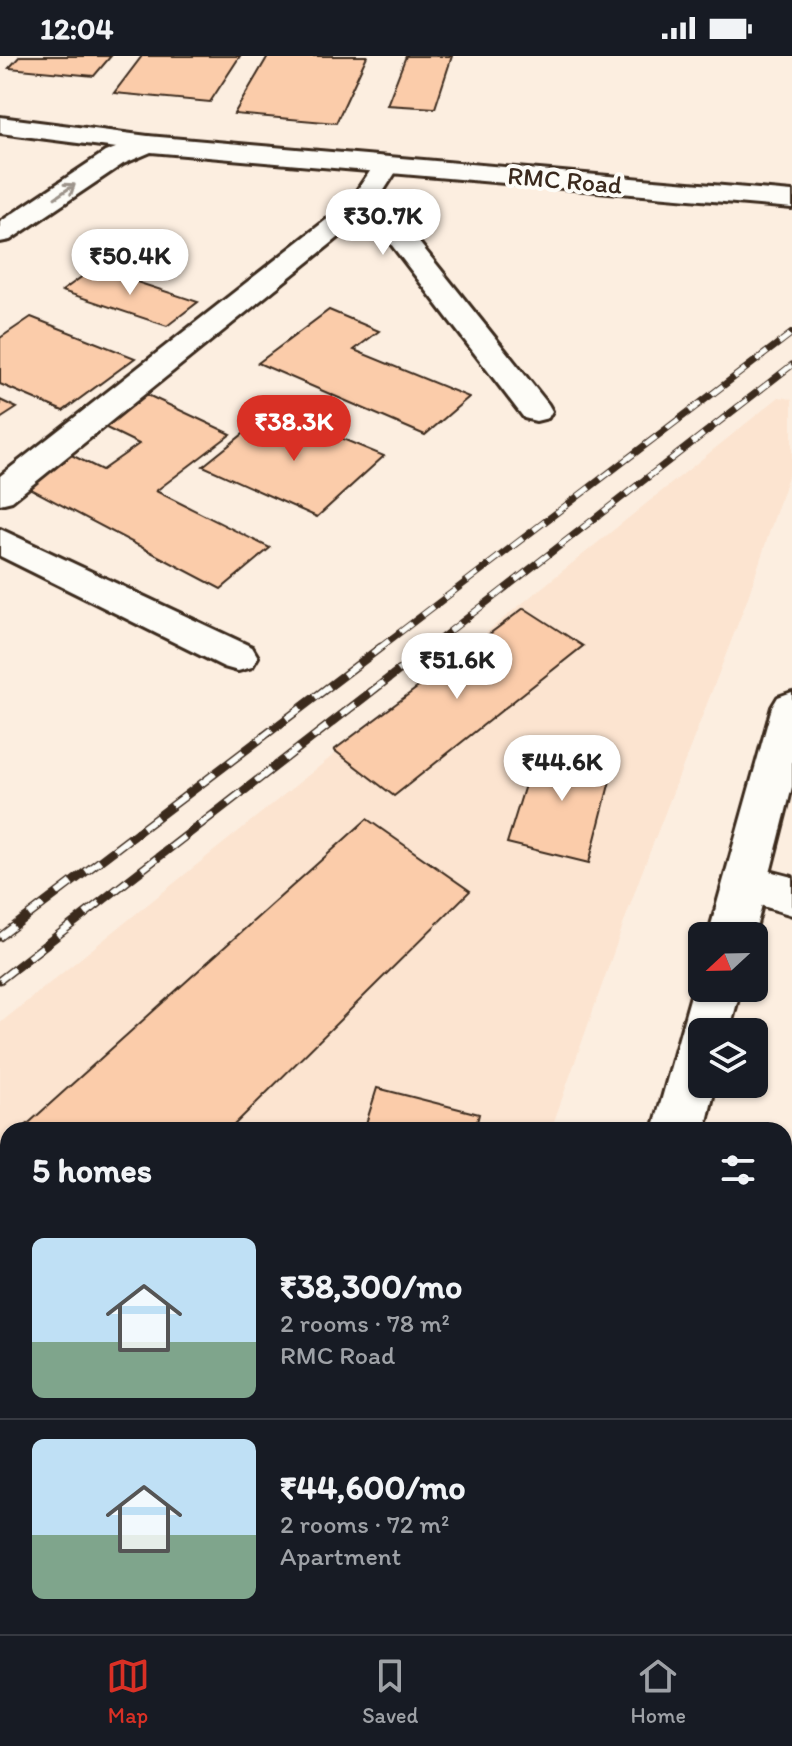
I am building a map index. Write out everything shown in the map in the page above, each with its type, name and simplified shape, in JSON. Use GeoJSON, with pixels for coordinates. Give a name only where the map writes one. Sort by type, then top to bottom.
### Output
{"type":"FeatureCollection","features":[{"type":"Feature","properties":{"kind":"street"},"geometry":{"type":"LineString","coordinates":[[0,125],[148,144],[143,171],[130,180]]}},
{"type":"Feature","properties":{"kind":"street","name":"RMC Road"},"geometry":{"type":"LineString","coordinates":[[6,245],[114,158],[148,144],[792,200]]}},
{"type":"Feature","properties":{"kind":"street"},"geometry":{"type":"LineString","coordinates":[[0,493],[359,208],[386,167]]}},
{"type":"Feature","properties":{"kind":"street"},"geometry":{"type":"LineString","coordinates":[[359,208],[380,212],[536,411]]}},
{"type":"Feature","properties":{"kind":"street","name":"RMC Road"},"geometry":{"type":"LineString","coordinates":[[6,245],[65,222]]}},
{"type":"Feature","properties":{"kind":"street"},"geometry":{"type":"LineString","coordinates":[[0,541],[238,657]]}},
{"type":"Feature","properties":{"kind":"street"},"geometry":{"type":"LineString","coordinates":[[735,922],[792,707]]}},
{"type":"Feature","properties":{"kind":"street"},"geometry":{"type":"LineString","coordinates":[[746,883],[792,896]]}},
{"type":"Feature","properties":{"kind":"street"},"geometry":{"type":"LineString","coordinates":[[681,1122],[688,1096]]}},
{"type":"Feature","properties":{"kind":"shaded area"},"geometry":{"type":"Polygon","coordinates":[[[779,397],[792,399],[792,464],[747,600],[639,880],[554,1122],[0,1122],[0,1023],[779,397]]]}},
{"type":"Feature","properties":{"kind":"building"},"geometry":{"type":"Polygon","coordinates":[[[20,56],[111,56],[94,76],[9,68],[20,56]]]}},
{"type":"Feature","properties":{"kind":"building"},"geometry":{"type":"Polygon","coordinates":[[[142,56],[240,56],[210,102],[114,93],[142,56]]]}},
{"type":"Feature","properties":{"kind":"building"},"geometry":{"type":"Polygon","coordinates":[[[268,56],[367,56],[336,123],[234,114],[268,56]]]}},
{"type":"Feature","properties":{"kind":"building"},"geometry":{"type":"Polygon","coordinates":[[[406,56],[452,56],[435,108],[387,105],[406,56]]]}},
{"type":"Feature","properties":{"kind":"building"},"geometry":{"type":"Polygon","coordinates":[[[94,268],[198,302],[167,326],[62,291],[94,268]]]}},
{"type":"Feature","properties":{"kind":"building"},"geometry":{"type":"Polygon","coordinates":[[[329,310],[379,331],[354,350],[469,397],[425,435],[258,363],[329,310]]]}},
{"type":"Feature","properties":{"kind":"building"},"geometry":{"type":"Polygon","coordinates":[[[31,317],[135,358],[63,411],[0,384],[0,338],[31,317]]]}},
{"type":"Feature","properties":{"kind":"building"},"geometry":{"type":"Polygon","coordinates":[[[137,390],[231,434],[156,491],[270,548],[221,589],[10,478],[55,447],[102,470],[139,444],[92,421],[137,390]]]}},
{"type":"Feature","properties":{"kind":"building"},"geometry":{"type":"Polygon","coordinates":[[[0,400],[17,408],[0,419],[0,400]]]}},
{"type":"Feature","properties":{"kind":"building"},"geometry":{"type":"Polygon","coordinates":[[[273,410],[384,456],[317,517],[203,466],[273,410]]]}},
{"type":"Feature","properties":{"kind":"building"},"geometry":{"type":"Polygon","coordinates":[[[524,608],[583,646],[394,796],[334,750],[524,608]]]}},
{"type":"Feature","properties":{"kind":"building"},"geometry":{"type":"Polygon","coordinates":[[[538,743],[615,761],[589,863],[507,843],[538,743]]]}},
{"type":"Feature","properties":{"kind":"building"},"geometry":{"type":"Polygon","coordinates":[[[367,819],[470,891],[237,1122],[30,1122],[367,819]]]}},
{"type":"Feature","properties":{"kind":"building"},"geometry":{"type":"Polygon","coordinates":[[[377,1088],[479,1114],[477,1122],[366,1122],[377,1088]]]}},
{"type":"Feature","properties":{"kind":"railway"},"geometry":{"type":"LineString","coordinates":[[378,649],[792,333]]}},
{"type":"Feature","properties":{"kind":"railway"},"geometry":{"type":"LineString","coordinates":[[427,649],[792,365]]}},
{"type":"Feature","properties":{"kind":"railway"},"geometry":{"type":"LineString","coordinates":[[0,937],[381,647]]}},
{"type":"Feature","properties":{"kind":"railway"},"geometry":{"type":"LineString","coordinates":[[0,980],[429,647]]}}]}
